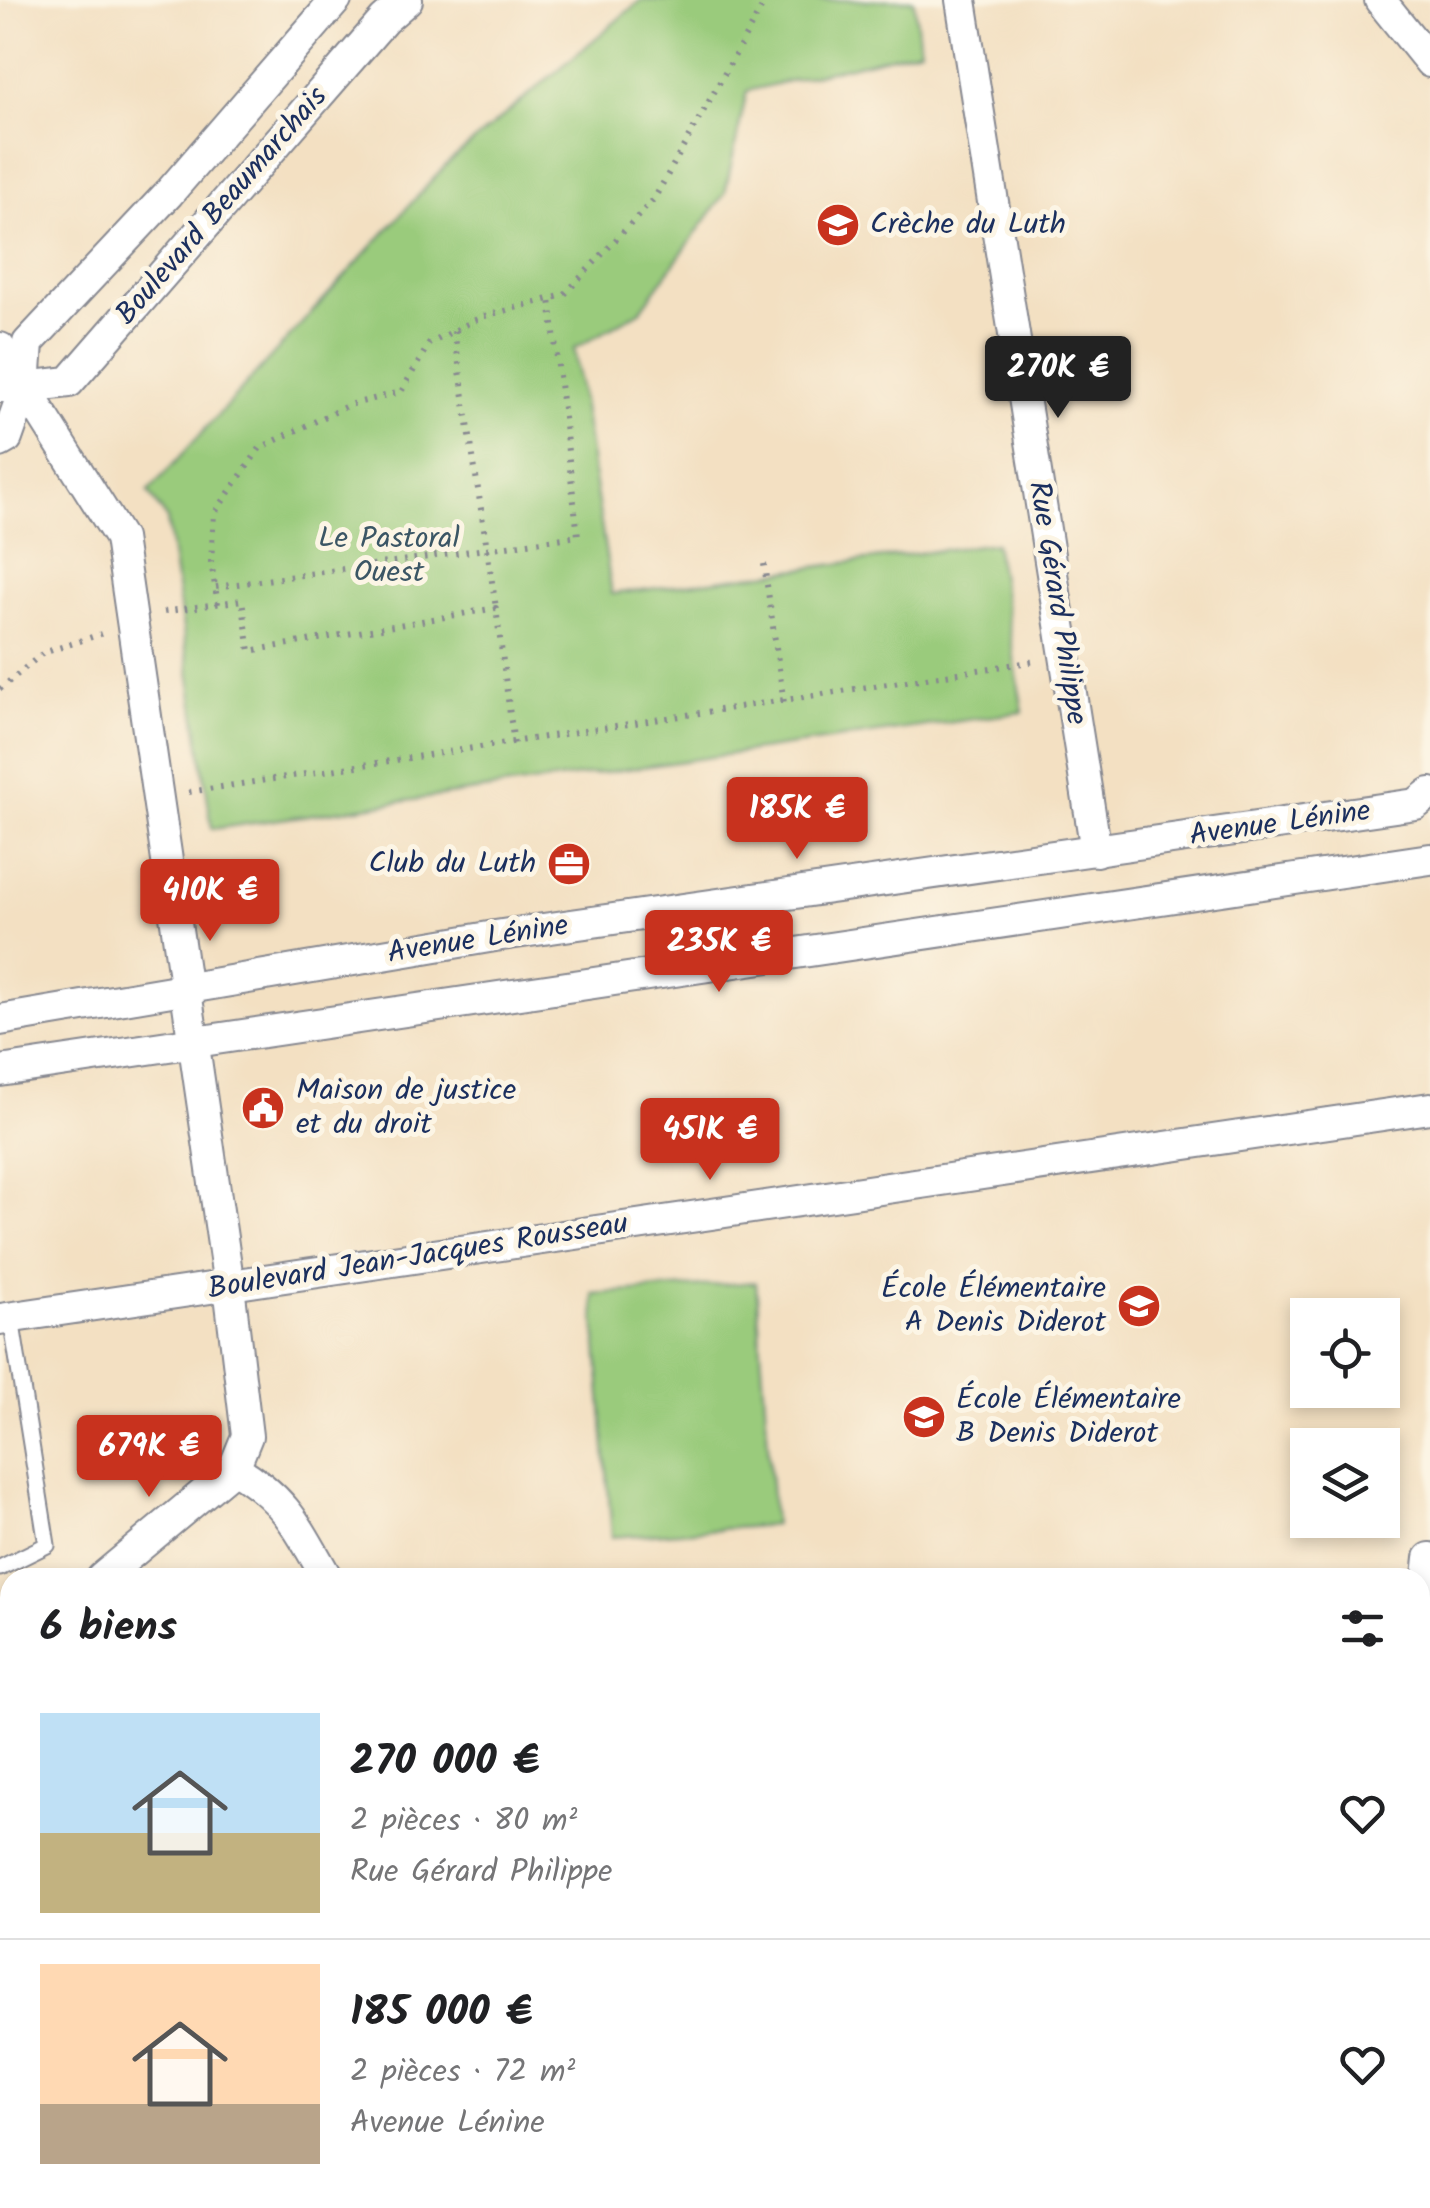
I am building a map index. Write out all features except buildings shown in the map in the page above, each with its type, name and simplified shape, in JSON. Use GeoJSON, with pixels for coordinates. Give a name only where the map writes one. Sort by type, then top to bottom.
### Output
{"type":"FeatureCollection","features":[{"type":"Feature","properties":{"kind":"street","name":"Boulevard Beaumarchais"},"geometry":{"type":"LineString","coordinates":[[0,442],[6,438],[12,387],[28,343],[169,193],[336,0]]}},
{"type":"Feature","properties":{"kind":"street","name":"Boulevard Beaumarchais"},"geometry":{"type":"LineString","coordinates":[[12,387],[70,382],[347,62],[407,0]]}},
{"type":"Feature","properties":{"kind":"street","name":"Rue Gérard Philippe"},"geometry":{"type":"LineString","coordinates":[[961,0],[1096,850]]}},
{"type":"Feature","properties":{"kind":"street"},"geometry":{"type":"LineString","coordinates":[[1380,0],[1430,62]]}},
{"type":"Feature","properties":{"kind":"street"},"geometry":{"type":"LineString","coordinates":[[0,348],[12,387],[120,538],[160,796],[246,1436],[234,1468],[114,1568]]}},
{"type":"Feature","properties":{"kind":"street","name":"Avenue Lénine"},"geometry":{"type":"LineString","coordinates":[[0,1020],[514,933],[1416,804],[1430,794]]}},
{"type":"Feature","properties":{"kind":"street","name":"Avenue Lénine"},"geometry":{"type":"LineString","coordinates":[[0,1071],[1430,859]]}},
{"type":"Feature","properties":{"kind":"street","name":"Boulevard Jean-Jacques Rousseau"},"geometry":{"type":"LineString","coordinates":[[6,1318],[1430,1108]]}},
{"type":"Feature","properties":{"kind":"street"},"geometry":{"type":"LineString","coordinates":[[234,1468],[267,1488],[290,1512],[321,1568]]}},
{"type":"Feature","properties":{"kind":"lane"},"geometry":{"type":"LineString","coordinates":[[0,1568],[47,1545],[6,1318]]}},
{"type":"Feature","properties":{"kind":"path"},"geometry":{"type":"LineString","coordinates":[[218,604],[212,562],[214,514],[260,448],[349,406],[402,392],[429,344],[454,330],[481,317],[564,296],[654,199],[766,0]]}},
{"type":"Feature","properties":{"kind":"path"},"geometry":{"type":"LineString","coordinates":[[216,586],[578,536],[550,299]]}},
{"type":"Feature","properties":{"kind":"path"},"geometry":{"type":"LineString","coordinates":[[454,330],[514,745]]}},
{"type":"Feature","properties":{"kind":"path"},"geometry":{"type":"LineString","coordinates":[[764,564],[784,703]]}},
{"type":"Feature","properties":{"kind":"path"},"geometry":{"type":"LineString","coordinates":[[0,689],[43,653],[92,638],[132,616],[242,600],[250,651],[496,608]]}},
{"type":"Feature","properties":{"kind":"path"},"geometry":{"type":"LineString","coordinates":[[160,796],[784,703],[1067,654]]}},
{"type":"Feature","properties":{"kind":"green space","name":"Le Pastoral Ouest"},"geometry":{"type":"Polygon","coordinates":[[[641,0],[914,0],[920,49],[747,91],[725,193],[640,311],[574,349],[612,594],[995,543],[1023,712],[212,829],[167,519],[148,492],[448,163],[641,0]]]}},
{"type":"Feature","properties":{"kind":"green space"},"geometry":{"type":"Polygon","coordinates":[[[756,1282],[774,1525],[612,1537],[593,1294],[756,1282]]]}},
{"type":"Feature","properties":{"kind":"place","name":"Crèche du Luth"},"geometry":{"type":"Point","coordinates":[838,225]}},
{"type":"Feature","properties":{"kind":"place","name":"Club du Luth"},"geometry":{"type":"Point","coordinates":[569,864]}},
{"type":"Feature","properties":{"kind":"place","name":"Maison de justice et du droit"},"geometry":{"type":"Point","coordinates":[263,1108]}},
{"type":"Feature","properties":{"kind":"place","name":"École Élémentaire A Denis Diderot"},"geometry":{"type":"Point","coordinates":[1139,1306]}},
{"type":"Feature","properties":{"kind":"place","name":"École Élémentaire B Denis Diderot"},"geometry":{"type":"Point","coordinates":[924,1417]}}]}
